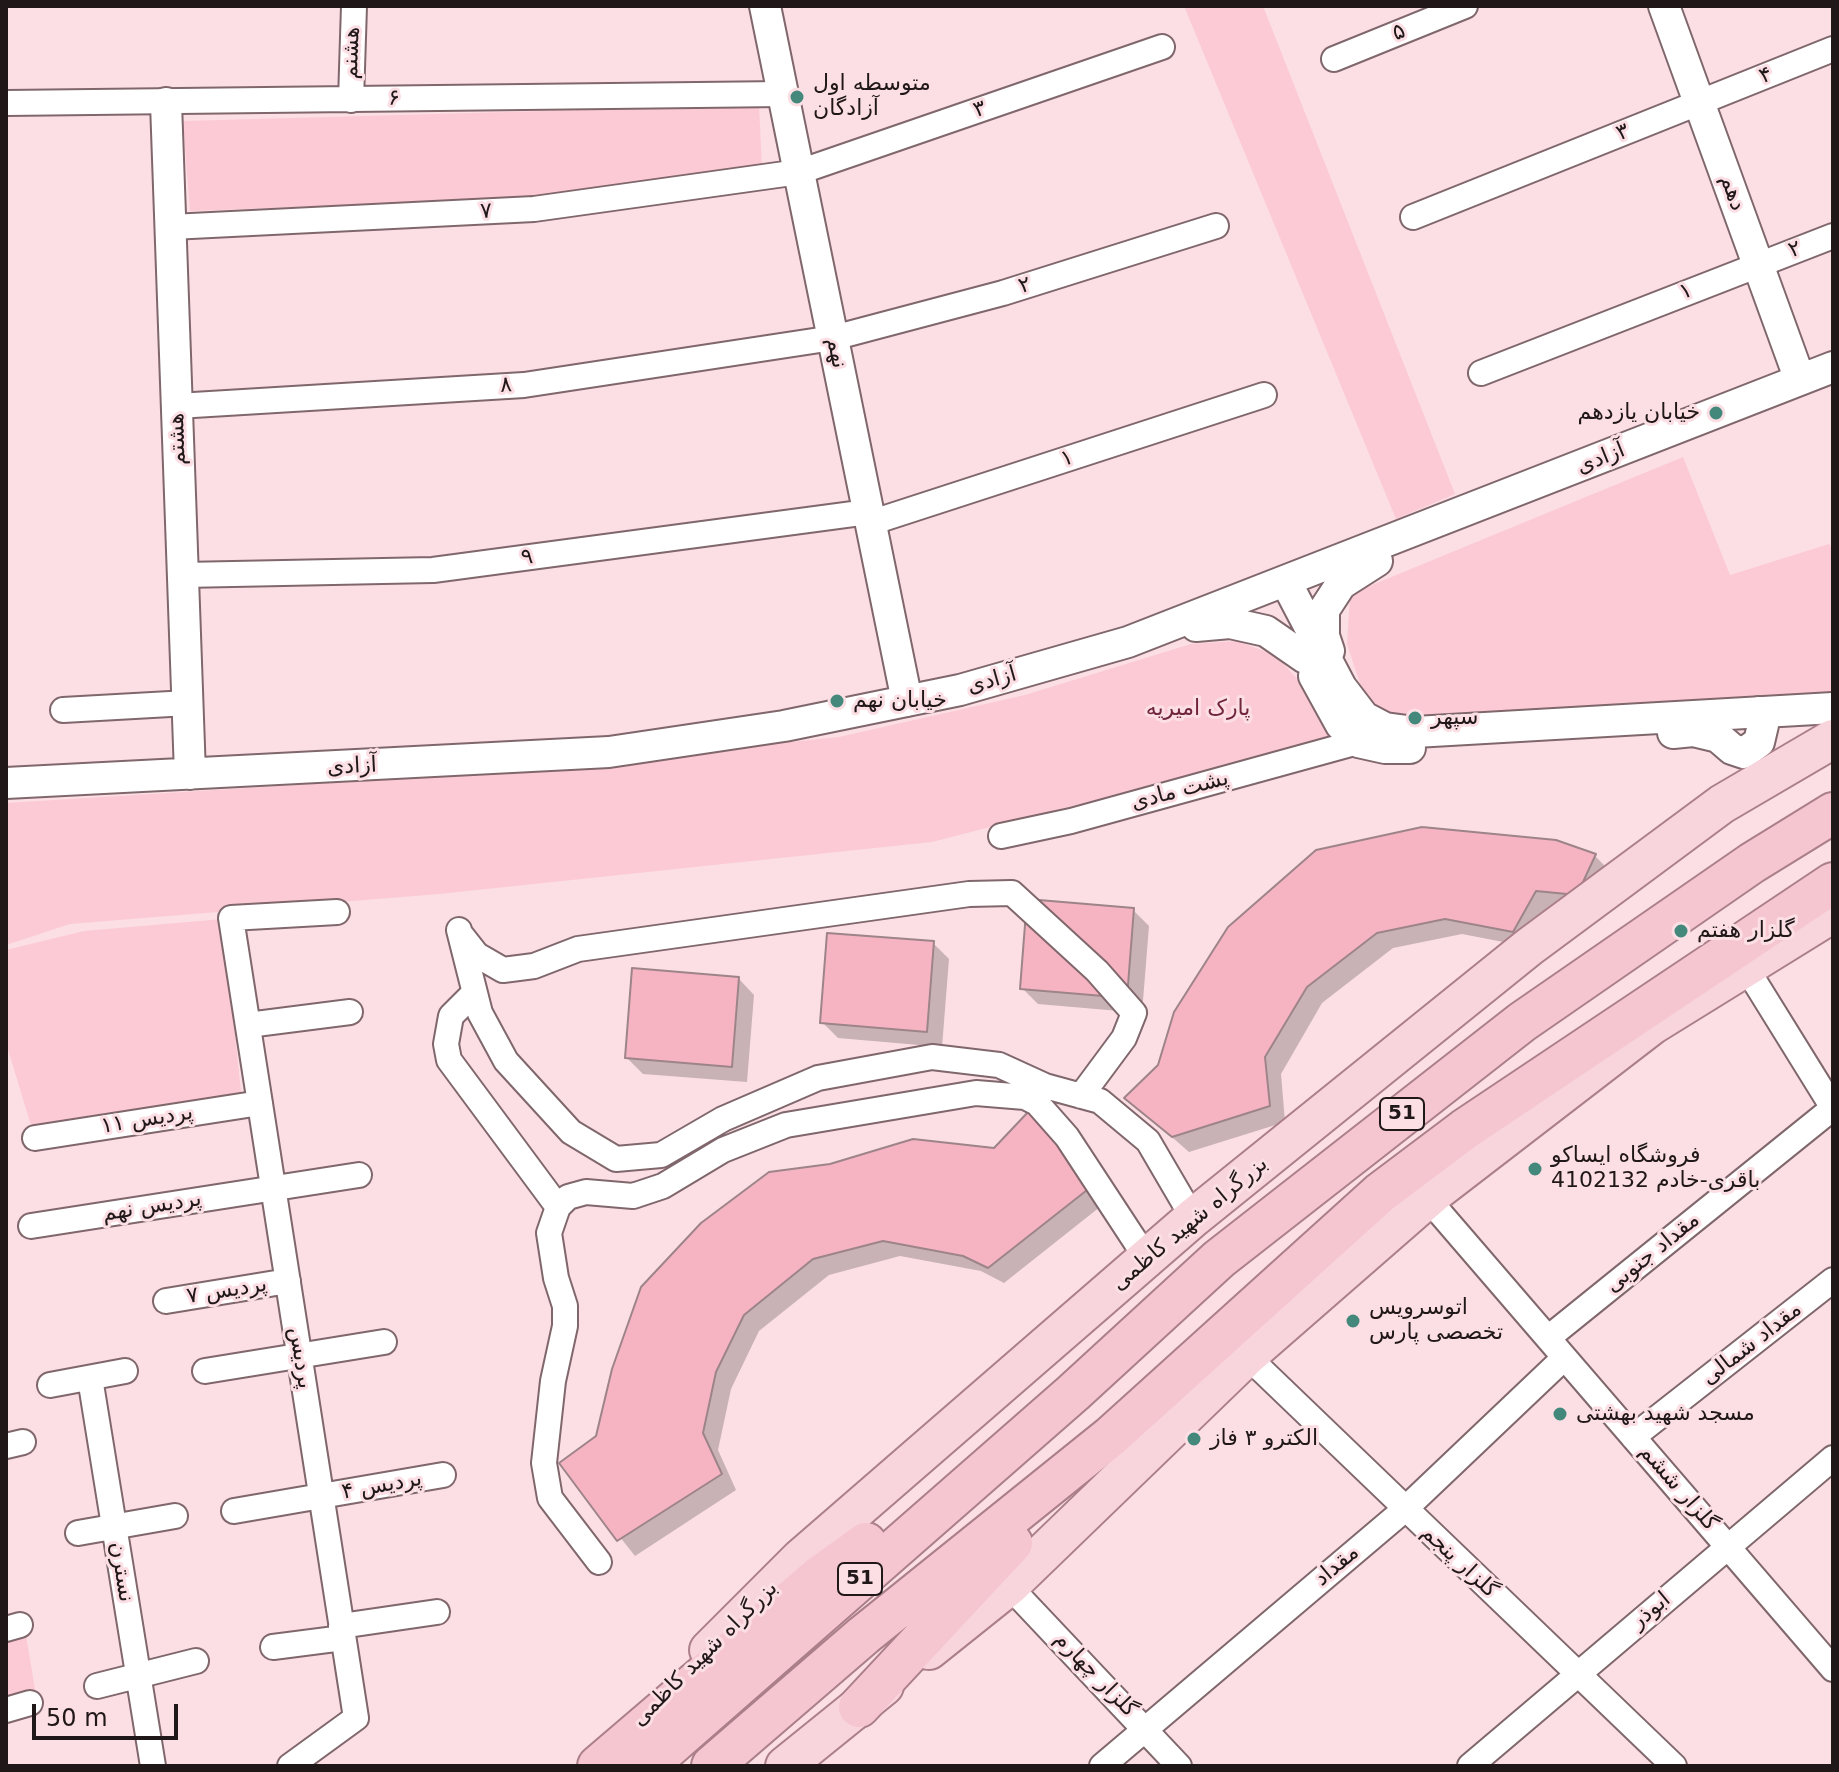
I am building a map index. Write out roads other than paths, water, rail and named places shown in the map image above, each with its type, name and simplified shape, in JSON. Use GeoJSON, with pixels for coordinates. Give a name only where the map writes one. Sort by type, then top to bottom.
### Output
{"type":"FeatureCollection","features":[{"type":"Feature","properties":{"kind":"highway"},"geometry":{"type":"LineString","coordinates":[[1752,863],[1833,799]]}},
{"type":"Feature","properties":{"kind":"highway","name":"بزرگراه شهید کاظمی"},"geometry":{"type":"LineString","coordinates":[[647,1766],[1073,1393],[1219,1259],[1522,1022],[1752,863],[1833,813]]}},
{"type":"Feature","properties":{"kind":"highway","name":"51"},"geometry":{"type":"LineString","coordinates":[[712,1766],[864,1635],[1110,1437],[1380,1193],[1465,1129],[1833,883]]}},
{"type":"Feature","properties":{"kind":"highway"},"geometry":{"type":"LineString","coordinates":[[1465,1129],[1626,1045]]}},
{"type":"Feature","properties":{"kind":"highway"},"geometry":{"type":"LineString","coordinates":[[595,1766],[820,1576],[1073,1393]]}},
{"type":"Feature","properties":{"kind":"highway"},"geometry":{"type":"LineString","coordinates":[[859,1707],[1110,1437]]}},
{"type":"Feature","properties":{"kind":"main road","name":"بزرگراه شهید کاظمی"},"geometry":{"type":"LineString","coordinates":[[595,1766],[801,1558],[1193,1218],[1529,947],[1722,804],[1833,739]]}},
{"type":"Feature","properties":{"kind":"main road"},"geometry":{"type":"LineString","coordinates":[[785,1766],[1009,1586],[1247,1356],[1428,1199],[1626,1045],[1745,966],[1833,913]]}},
{"type":"Feature","properties":{"kind":"street","name":"هشنم"},"geometry":{"type":"LineString","coordinates":[[351,100],[354,6]]}},
{"type":"Feature","properties":{"kind":"street","name":"نهم"},"geometry":{"type":"LineString","coordinates":[[765,6],[907,701]]}},
{"type":"Feature","properties":{"kind":"street","name":"۵"},"geometry":{"type":"LineString","coordinates":[[1334,59],[1465,6]]}},
{"type":"Feature","properties":{"kind":"street","name":"دهم"},"geometry":{"type":"LineString","coordinates":[[1664,6],[1800,380]]}},
{"type":"Feature","properties":{"kind":"street","name":"۳"},"geometry":{"type":"LineString","coordinates":[[799,172],[1162,47]]}},
{"type":"Feature","properties":{"kind":"street","name":"۴"},"geometry":{"type":"LineString","coordinates":[[1699,102],[1833,49]]}},
{"type":"Feature","properties":{"kind":"street","name":"۶"},"geometry":{"type":"LineString","coordinates":[[6,103],[783,94]]}},
{"type":"Feature","properties":{"kind":"street","name":"۳"},"geometry":{"type":"LineString","coordinates":[[1413,217],[1699,102]]}},
{"type":"Feature","properties":{"kind":"street","name":"هشتم"},"geometry":{"type":"LineString","coordinates":[[166,103],[190,774]]}},
{"type":"Feature","properties":{"kind":"street","name":"۷"},"geometry":{"type":"LineString","coordinates":[[171,227],[534,209],[799,172]]}},
{"type":"Feature","properties":{"kind":"street","name":"۲"},"geometry":{"type":"LineString","coordinates":[[833,338],[1003,293],[1216,226]]}},
{"type":"Feature","properties":{"kind":"street","name":"۲"},"geometry":{"type":"LineString","coordinates":[[1758,264],[1833,236]]}},
{"type":"Feature","properties":{"kind":"street","name":"۱"},"geometry":{"type":"LineString","coordinates":[[1481,373],[1758,264]]}},
{"type":"Feature","properties":{"kind":"street","name":"۸"},"geometry":{"type":"LineString","coordinates":[[177,406],[524,385],[833,338]]}},
{"type":"Feature","properties":{"kind":"street","name":"آزادی"},"geometry":{"type":"LineString","coordinates":[[6,783],[609,752],[784,726],[960,690],[1128,642],[1431,527],[1833,367]]}},
{"type":"Feature","properties":{"kind":"street","name":"۱"},"geometry":{"type":"LineString","coordinates":[[869,518],[1264,395]]}},
{"type":"Feature","properties":{"kind":"street","name":"۹"},"geometry":{"type":"LineString","coordinates":[[183,575],[433,570],[869,518]]}},
{"type":"Feature","properties":{"kind":"street"},"geometry":{"type":"LineString","coordinates":[[1341,687],[1324,636],[1324,610],[1341,584],[1431,527]]}},
{"type":"Feature","properties":{"kind":"street"},"geometry":{"type":"LineString","coordinates":[[1277,585],[1305,658],[1341,725],[1367,733],[1385,748],[1693,731],[1718,737],[1732,749],[1744,753],[1759,742],[1763,725],[1758,712]]}},
{"type":"Feature","properties":{"kind":"street"},"geometry":{"type":"LineString","coordinates":[[1277,585],[1341,687],[1364,717],[1367,733]]}},
{"type":"Feature","properties":{"kind":"street"},"geometry":{"type":"LineString","coordinates":[[1128,642],[1191,626],[1230,623],[1266,631],[1305,658]]}},
{"type":"Feature","properties":{"kind":"street"},"geometry":{"type":"LineString","coordinates":[[63,710],[188,703]]}},
{"type":"Feature","properties":{"kind":"street"},"geometry":{"type":"LineString","coordinates":[[1367,733],[1385,728],[1415,732],[1833,708]]}},
{"type":"Feature","properties":{"kind":"street","name":"پشت مادی"},"geometry":{"type":"LineString","coordinates":[[1001,836],[1071,821],[1367,733]]}},
{"type":"Feature","properties":{"kind":"street"},"geometry":{"type":"LineString","coordinates":[[1722,804],[1732,787],[1735,770],[1732,749]]}},
{"type":"Feature","properties":{"kind":"street"},"geometry":{"type":"LineString","coordinates":[[1081,1096],[1124,1038],[1134,1013],[1097,971],[1012,893],[969,894],[578,949],[534,966],[503,970],[477,955],[459,930],[480,1013],[506,1061],[571,1132],[616,1159],[661,1155],[723,1119],[818,1078],[932,1057],[999,1065],[1045,1086],[1081,1096],[1100,1101],[1148,1141],[1193,1218]]}},
{"type":"Feature","properties":{"kind":"street","name":"پردیس"},"geometry":{"type":"LineString","coordinates":[[290,1766],[356,1718],[231,918],[337,912]]}},
{"type":"Feature","properties":{"kind":"street"},"geometry":{"type":"LineString","coordinates":[[1745,966],[1833,1108]]}},
{"type":"Feature","properties":{"kind":"street"},"geometry":{"type":"LineString","coordinates":[[474,993],[451,1016],[446,1044],[449,1060],[558,1207]]}},
{"type":"Feature","properties":{"kind":"street"},"geometry":{"type":"LineString","coordinates":[[248,1025],[350,1012]]}},
{"type":"Feature","properties":{"kind":"street"},"geometry":{"type":"LineString","coordinates":[[599,1562],[550,1498],[544,1463],[553,1381],[565,1326],[565,1306],[556,1278],[549,1233],[558,1207],[568,1197],[586,1192],[633,1196],[663,1186],[723,1150],[786,1125],[976,1093],[1025,1097],[1037,1103],[1067,1137],[1147,1259]]}},
{"type":"Feature","properties":{"kind":"street","name":"پردیس ۱۱"},"geometry":{"type":"LineString","coordinates":[[35,1138],[260,1103]]}},
{"type":"Feature","properties":{"kind":"street","name":"مقداد جنوبی"},"geometry":{"type":"LineString","coordinates":[[1548,1338],[1833,1108]]}},
{"type":"Feature","properties":{"kind":"street","name":"پردیس نهم"},"geometry":{"type":"LineString","coordinates":[[31,1226],[359,1175]]}},
{"type":"Feature","properties":{"kind":"street","name":"گلزار ششم"},"geometry":{"type":"LineString","coordinates":[[1428,1199],[1833,1669]]}},
{"type":"Feature","properties":{"kind":"street","name":"مقداد شمالی"},"geometry":{"type":"LineString","coordinates":[[1633,1437],[1833,1280]]}},
{"type":"Feature","properties":{"kind":"street","name":"پردیس ۷"},"geometry":{"type":"LineString","coordinates":[[166,1301],[288,1281]]}},
{"type":"Feature","properties":{"kind":"street"},"geometry":{"type":"LineString","coordinates":[[205,1371],[384,1342]]}},
{"type":"Feature","properties":{"kind":"street","name":"گلزار پنجم"},"geometry":{"type":"LineString","coordinates":[[1247,1356],[1674,1766]]}},
{"type":"Feature","properties":{"kind":"street","name":"مقداد"},"geometry":{"type":"LineString","coordinates":[[1102,1766],[1404,1510],[1564,1358]]}},
{"type":"Feature","properties":{"kind":"street"},"geometry":{"type":"LineString","coordinates":[[50,1385],[125,1371]]}},
{"type":"Feature","properties":{"kind":"street","name":"نسترن"},"geometry":{"type":"LineString","coordinates":[[90,1378],[153,1766]]}},
{"type":"Feature","properties":{"kind":"street","name":"ابوذر"},"geometry":{"type":"LineString","coordinates":[[1470,1766],[1833,1458]]}},
{"type":"Feature","properties":{"kind":"street","name":"پردیس ۴"},"geometry":{"type":"LineString","coordinates":[[234,1511],[443,1475]]}},
{"type":"Feature","properties":{"kind":"street"},"geometry":{"type":"LineString","coordinates":[[78,1533],[175,1516]]}},
{"type":"Feature","properties":{"kind":"street","name":"گلزار چهارم"},"geometry":{"type":"LineString","coordinates":[[1009,1586],[1179,1766]]}},
{"type":"Feature","properties":{"kind":"street"},"geometry":{"type":"LineString","coordinates":[[273,1647],[437,1612]]}},
{"type":"Feature","properties":{"kind":"street"},"geometry":{"type":"LineString","coordinates":[[97,1686],[196,1661]]}},
{"type":"Feature","properties":{"kind":"street"},"geometry":{"type":"LineString","coordinates":[[6,1710],[30,1703]]}},
{"type":"Feature","properties":{"kind":"place","name":"متوسطه اول آزادگان"},"geometry":{"type":"Point","coordinates":[797,97]}},
{"type":"Feature","properties":{"kind":"place","name":"خیابان یازدهم"},"geometry":{"type":"Point","coordinates":[1716,413]}},
{"type":"Feature","properties":{"kind":"place","name":"خیابان نهم"},"geometry":{"type":"Point","coordinates":[837,701]}},
{"type":"Feature","properties":{"kind":"place","name":"سپهر"},"geometry":{"type":"Point","coordinates":[1415,718]}},
{"type":"Feature","properties":{"kind":"place","name":"گلزار هفتم"},"geometry":{"type":"Point","coordinates":[1681,931]}},
{"type":"Feature","properties":{"kind":"place","name":"فروشگاه ایساکو باقری-خادم 4102132"},"geometry":{"type":"Point","coordinates":[1535,1169]}},
{"type":"Feature","properties":{"kind":"place","name":"اتوسرویس تخصصی پارس"},"geometry":{"type":"Point","coordinates":[1353,1321]}},
{"type":"Feature","properties":{"kind":"place","name":"مسجد شهید بهشتی"},"geometry":{"type":"Point","coordinates":[1560,1414]}},
{"type":"Feature","properties":{"kind":"place","name":"الکترو ۳ فاز"},"geometry":{"type":"Point","coordinates":[1194,1439]}},
{"type":"Feature","properties":{"kind":"park label","name":"پارک امیریه"},"geometry":{"type":"Point","coordinates":[1198,709]}}]}
